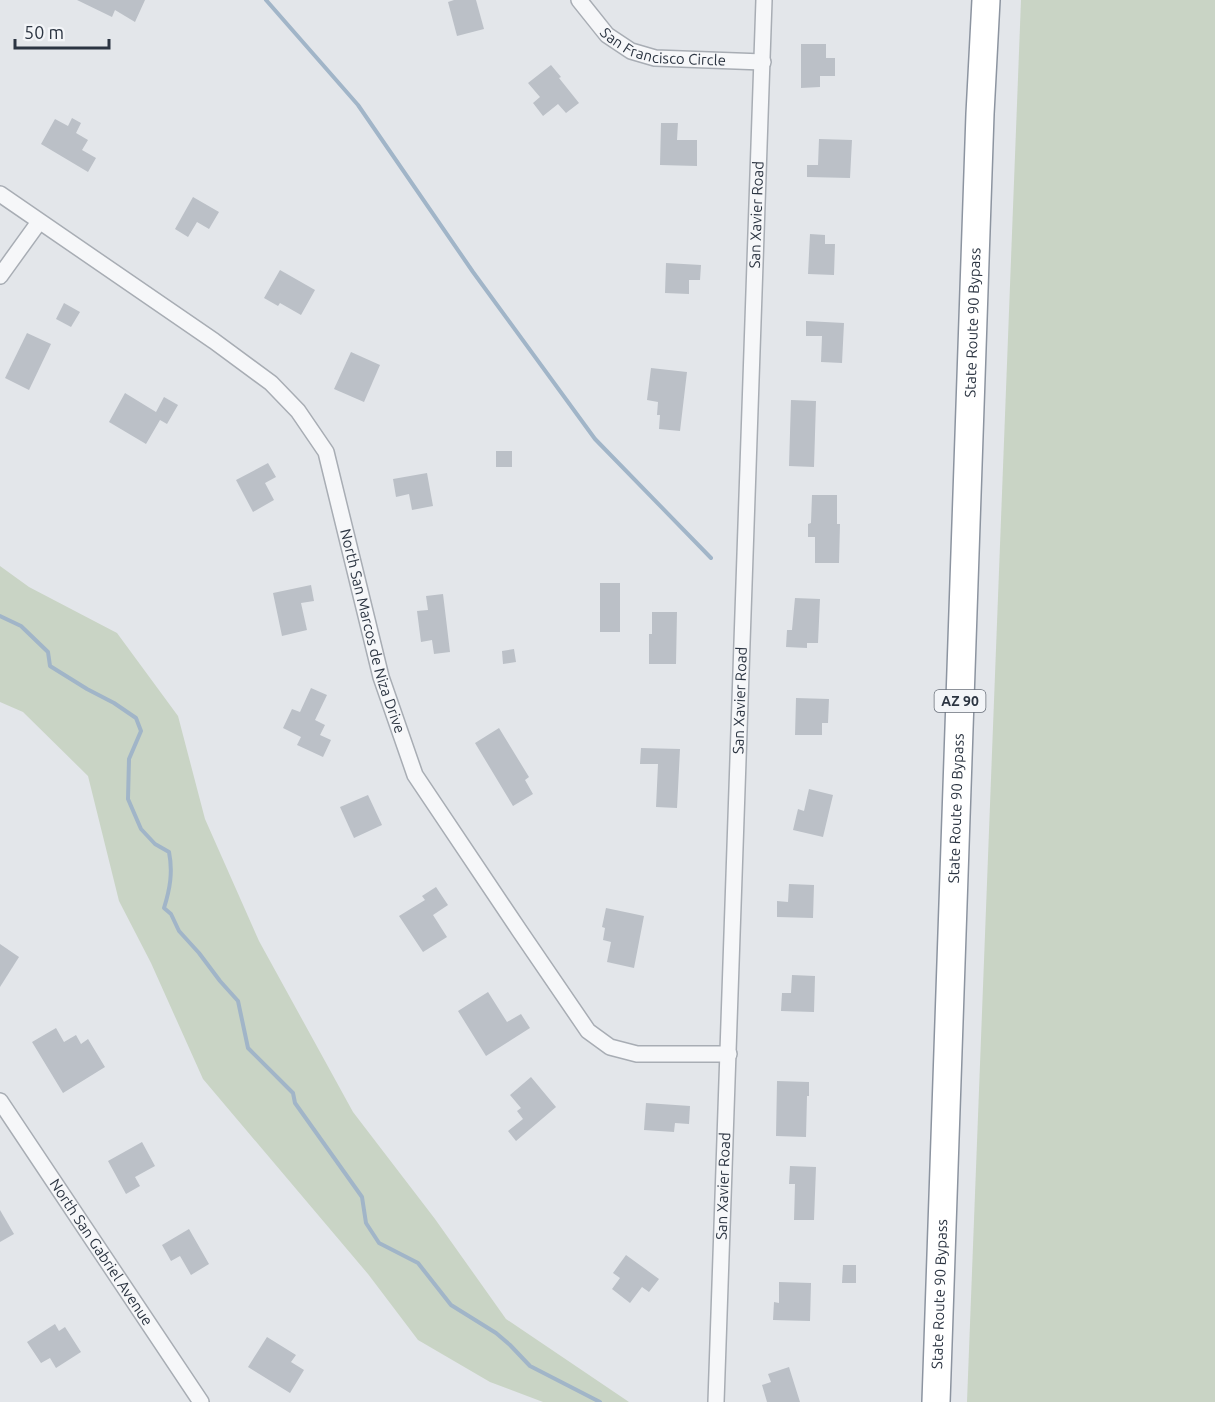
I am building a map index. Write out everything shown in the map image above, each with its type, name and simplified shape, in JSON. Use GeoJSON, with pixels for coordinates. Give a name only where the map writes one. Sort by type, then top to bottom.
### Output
{"type":"FeatureCollection","features":[{"type":"Feature","properties":{"kind":"highway","name":"State Route 90 Bypass"},"geometry":{"type":"LineString","coordinates":[[936,1402],[980,114],[986,0]]}},
{"type":"Feature","properties":{"kind":"street","name":"San Francisco Circle"},"geometry":{"type":"LineString","coordinates":[[579,0],[607,35],[631,51],[655,58],[763,62]]}},
{"type":"Feature","properties":{"kind":"street","name":"San Xavier Road"},"geometry":{"type":"LineString","coordinates":[[716,1402],[764,0]]}},
{"type":"Feature","properties":{"kind":"street","name":"North San Marcos de Niza Drive"},"geometry":{"type":"LineString","coordinates":[[0,194],[214,340],[271,383],[298,411],[315,435],[326,452],[381,677],[415,775],[588,1031],[610,1047],[638,1054],[729,1054]]}},
{"type":"Feature","properties":{"kind":"street"},"geometry":{"type":"LineString","coordinates":[[0,276],[39,222]]}},
{"type":"Feature","properties":{"kind":"street","name":"North San Gabriel Avenue"},"geometry":{"type":"LineString","coordinates":[[0,1101],[201,1402]]}},
{"type":"Feature","properties":{"kind":"green space"},"geometry":{"type":"Polygon","coordinates":[[[1021,0],[1215,0],[1215,1402],[967,1402],[1021,0]]]}},
{"type":"Feature","properties":{"kind":"green space"},"geometry":{"type":"Polygon","coordinates":[[[0,566],[29,587],[117,633],[178,716],[205,819],[259,941],[353,1112],[435,1219],[506,1319],[629,1402],[543,1402],[490,1382],[418,1340],[368,1274],[203,1079],[151,963],[119,901],[88,776],[23,712],[0,702],[0,566]]]}},
{"type":"Feature","properties":{"kind":"building"},"geometry":{"type":"Polygon","coordinates":[[[77,0],[145,0],[135,22],[115,10],[112,17],[77,0]]]}},
{"type":"Feature","properties":{"kind":"building"},"geometry":{"type":"Polygon","coordinates":[[[476,0],[484,29],[457,36],[448,2],[476,0]]]}},
{"type":"Feature","properties":{"kind":"building"},"geometry":{"type":"Polygon","coordinates":[[[801,44],[826,44],[826,58],[835,58],[835,76],[820,76],[820,87],[801,88],[801,44]]]}},
{"type":"Feature","properties":{"kind":"building"},"geometry":{"type":"Polygon","coordinates":[[[551,65],[579,103],[566,113],[558,104],[543,116],[533,103],[540,97],[528,83],[551,65]]]}},
{"type":"Feature","properties":{"kind":"building"},"geometry":{"type":"Polygon","coordinates":[[[72,118],[81,123],[76,133],[88,140],[82,150],[96,158],[88,172],[41,144],[55,119],[68,126],[72,118]]]}},
{"type":"Feature","properties":{"kind":"building"},"geometry":{"type":"Polygon","coordinates":[[[661,123],[678,123],[677,140],[697,140],[697,166],[660,165],[661,123]]]}},
{"type":"Feature","properties":{"kind":"building"},"geometry":{"type":"Polygon","coordinates":[[[819,139],[852,140],[850,178],[807,177],[807,165],[818,165],[819,139]]]}},
{"type":"Feature","properties":{"kind":"building"},"geometry":{"type":"Polygon","coordinates":[[[193,197],[219,212],[209,229],[197,222],[188,237],[175,229],[193,197]]]}},
{"type":"Feature","properties":{"kind":"building"},"geometry":{"type":"Polygon","coordinates":[[[810,234],[825,235],[825,244],[835,244],[834,275],[808,274],[810,234]]]}},
{"type":"Feature","properties":{"kind":"building"},"geometry":{"type":"Polygon","coordinates":[[[666,263],[701,265],[700,280],[689,280],[689,294],[665,293],[666,263]]]}},
{"type":"Feature","properties":{"kind":"building"},"geometry":{"type":"Polygon","coordinates":[[[280,270],[315,290],[301,315],[280,303],[278,306],[264,298],[280,270]]]}},
{"type":"Feature","properties":{"kind":"building"},"geometry":{"type":"Polygon","coordinates":[[[64,303],[80,312],[71,327],[56,319],[64,303]]]}},
{"type":"Feature","properties":{"kind":"building"},"geometry":{"type":"Polygon","coordinates":[[[806,321],[844,323],[842,363],[821,362],[822,336],[806,336],[806,321]]]}},
{"type":"Feature","properties":{"kind":"building"},"geometry":{"type":"Polygon","coordinates":[[[27,333],[51,344],[29,390],[5,378],[27,333]]]}},
{"type":"Feature","properties":{"kind":"building"},"geometry":{"type":"Polygon","coordinates":[[[351,352],[380,365],[364,402],[334,389],[351,352]]]}},
{"type":"Feature","properties":{"kind":"building"},"geometry":{"type":"Polygon","coordinates":[[[651,368],[687,372],[680,431],[659,429],[658,402],[647,400],[651,368]]]}},
{"type":"Feature","properties":{"kind":"building"},"geometry":{"type":"Polygon","coordinates":[[[125,393],[156,412],[164,397],[178,405],[167,424],[160,420],[146,444],[109,422],[125,393]]]}},
{"type":"Feature","properties":{"kind":"building"},"geometry":{"type":"Polygon","coordinates":[[[791,400],[816,401],[814,467],[789,466],[791,400]]]}},
{"type":"Feature","properties":{"kind":"building"},"geometry":{"type":"Polygon","coordinates":[[[496,451],[512,451],[512,467],[496,467],[496,451]]]}},
{"type":"Feature","properties":{"kind":"building"},"geometry":{"type":"Polygon","coordinates":[[[268,463],[276,477],[265,483],[274,500],[253,512],[236,480],[268,463]]]}},
{"type":"Feature","properties":{"kind":"building"},"geometry":{"type":"Polygon","coordinates":[[[427,473],[433,506],[412,510],[409,494],[396,497],[393,479],[427,473]]]}},
{"type":"Feature","properties":{"kind":"building"},"geometry":{"type":"Polygon","coordinates":[[[812,495],[837,495],[837,524],[840,524],[839,563],[815,563],[815,537],[808,537],[812,495]]]}},
{"type":"Feature","properties":{"kind":"building"},"geometry":{"type":"Polygon","coordinates":[[[600,583],[620,583],[620,632],[600,632],[600,583]]]}},
{"type":"Feature","properties":{"kind":"building"},"geometry":{"type":"Polygon","coordinates":[[[311,585],[314,601],[301,603],[307,630],[282,636],[273,593],[311,585]]]}},
{"type":"Feature","properties":{"kind":"building"},"geometry":{"type":"Polygon","coordinates":[[[443,594],[450,652],[434,654],[432,640],[421,642],[417,611],[428,610],[426,596],[443,594]]]}},
{"type":"Feature","properties":{"kind":"building"},"geometry":{"type":"Polygon","coordinates":[[[795,598],[820,599],[818,643],[807,643],[807,648],[786,647],[787,630],[792,630],[795,598]]]}},
{"type":"Feature","properties":{"kind":"building"},"geometry":{"type":"Polygon","coordinates":[[[652,612],[677,612],[676,664],[649,664],[652,612]]]}},
{"type":"Feature","properties":{"kind":"building"},"geometry":{"type":"Polygon","coordinates":[[[514,649],[516,662],[503,664],[502,651],[514,649]]]}},
{"type":"Feature","properties":{"kind":"building"},"geometry":{"type":"Polygon","coordinates":[[[311,688],[327,695],[315,720],[325,725],[320,735],[331,740],[323,757],[297,745],[301,737],[283,728],[292,709],[300,712],[311,688]]]}},
{"type":"Feature","properties":{"kind":"building"},"geometry":{"type":"Polygon","coordinates":[[[796,698],[829,699],[828,723],[822,723],[822,735],[795,735],[796,698]]]}},
{"type":"Feature","properties":{"kind":"building"},"geometry":{"type":"Polygon","coordinates":[[[499,728],[529,777],[525,780],[533,794],[513,806],[475,743],[499,728]]]}},
{"type":"Feature","properties":{"kind":"building"},"geometry":{"type":"Polygon","coordinates":[[[641,748],[680,749],[677,808],[656,807],[658,764],[640,764],[641,748]]]}},
{"type":"Feature","properties":{"kind":"building"},"geometry":{"type":"Polygon","coordinates":[[[809,789],[833,795],[823,837],[793,830],[798,809],[804,811],[809,789]]]}},
{"type":"Feature","properties":{"kind":"building"},"geometry":{"type":"Polygon","coordinates":[[[368,795],[382,825],[354,838],[340,807],[368,795]]]}},
{"type":"Feature","properties":{"kind":"building"},"geometry":{"type":"Polygon","coordinates":[[[789,884],[814,885],[813,918],[777,917],[777,901],[788,902],[789,884]]]}},
{"type":"Feature","properties":{"kind":"building"},"geometry":{"type":"Polygon","coordinates":[[[436,887],[448,905],[433,915],[447,937],[423,952],[399,916],[425,900],[422,896],[436,887]]]}},
{"type":"Feature","properties":{"kind":"building"},"geometry":{"type":"Polygon","coordinates":[[[606,908],[644,916],[634,968],[607,962],[611,942],[603,940],[605,928],[602,927],[606,908]]]}},
{"type":"Feature","properties":{"kind":"building"},"geometry":{"type":"Polygon","coordinates":[[[0,944],[19,957],[0,987],[0,944]]]}},
{"type":"Feature","properties":{"kind":"building"},"geometry":{"type":"Polygon","coordinates":[[[792,975],[815,976],[814,1012],[781,1011],[782,993],[791,993],[792,975]]]}},
{"type":"Feature","properties":{"kind":"building"},"geometry":{"type":"Polygon","coordinates":[[[488,992],[507,1022],[521,1014],[530,1028],[486,1056],[458,1011],[488,992]]]}},
{"type":"Feature","properties":{"kind":"building"},"geometry":{"type":"Polygon","coordinates":[[[56,1028],[64,1042],[76,1035],[81,1044],[88,1039],[105,1067],[63,1093],[32,1042],[56,1028]]]}},
{"type":"Feature","properties":{"kind":"building"},"geometry":{"type":"Polygon","coordinates":[[[531,1077],[556,1107],[516,1141],[508,1131],[523,1119],[517,1111],[521,1108],[510,1095],[531,1077]]]}},
{"type":"Feature","properties":{"kind":"building"},"geometry":{"type":"Polygon","coordinates":[[[777,1081],[809,1082],[806,1137],[776,1136],[777,1081]]]}},
{"type":"Feature","properties":{"kind":"building"},"geometry":{"type":"Polygon","coordinates":[[[646,1103],[690,1106],[689,1124],[675,1123],[674,1132],[644,1130],[646,1103]]]}},
{"type":"Feature","properties":{"kind":"building"},"geometry":{"type":"Polygon","coordinates":[[[142,1142],[155,1166],[135,1177],[140,1186],[126,1194],[108,1161],[142,1142]]]}},
{"type":"Feature","properties":{"kind":"building"},"geometry":{"type":"Polygon","coordinates":[[[790,1166],[816,1167],[814,1220],[794,1220],[795,1184],[789,1184],[790,1166]]]}},
{"type":"Feature","properties":{"kind":"building"},"geometry":{"type":"Polygon","coordinates":[[[0,1210],[14,1234],[0,1242],[0,1210]]]}},
{"type":"Feature","properties":{"kind":"building"},"geometry":{"type":"Polygon","coordinates":[[[189,1229],[209,1264],[191,1275],[180,1256],[171,1261],[162,1245],[189,1229]]]}},
{"type":"Feature","properties":{"kind":"building"},"geometry":{"type":"Polygon","coordinates":[[[626,1255],[659,1279],[649,1292],[642,1287],[630,1303],[612,1289],[620,1278],[613,1273],[626,1255]]]}},
{"type":"Feature","properties":{"kind":"building"},"geometry":{"type":"Polygon","coordinates":[[[843,1265],[856,1265],[856,1283],[842,1283],[843,1265]]]}},
{"type":"Feature","properties":{"kind":"building"},"geometry":{"type":"Polygon","coordinates":[[[779,1282],[811,1283],[810,1321],[773,1320],[774,1302],[779,1303],[779,1282]]]}},
{"type":"Feature","properties":{"kind":"building"},"geometry":{"type":"Polygon","coordinates":[[[55,1324],[59,1331],[65,1327],[81,1352],[56,1368],[50,1358],[41,1363],[27,1342],[55,1324]]]}},
{"type":"Feature","properties":{"kind":"building"},"geometry":{"type":"Polygon","coordinates":[[[267,1337],[296,1355],[291,1362],[304,1370],[290,1393],[248,1367],[267,1337]]]}},
{"type":"Feature","properties":{"kind":"building"},"geometry":{"type":"Polygon","coordinates":[[[789,1367],[800,1402],[767,1402],[762,1385],[771,1382],[768,1374],[789,1367]]]}},
{"type":"Feature","properties":{"kind":"waterway"},"geometry":{"type":"LineString","coordinates":[[266,0],[358,105],[473,272],[595,439],[711,558]]}},
{"type":"Feature","properties":{"kind":"waterway"},"geometry":{"type":"LineString","coordinates":[[0,616],[21,626],[48,652],[50,666],[136,718],[141,731],[129,759],[128,799],[141,829],[155,844],[169,852],[170,880],[164,908],[171,914],[179,931],[238,1001],[248,1048],[293,1093],[295,1103],[362,1197],[366,1223],[379,1243],[418,1263],[451,1305],[496,1333],[530,1366],[600,1402]]}}]}
